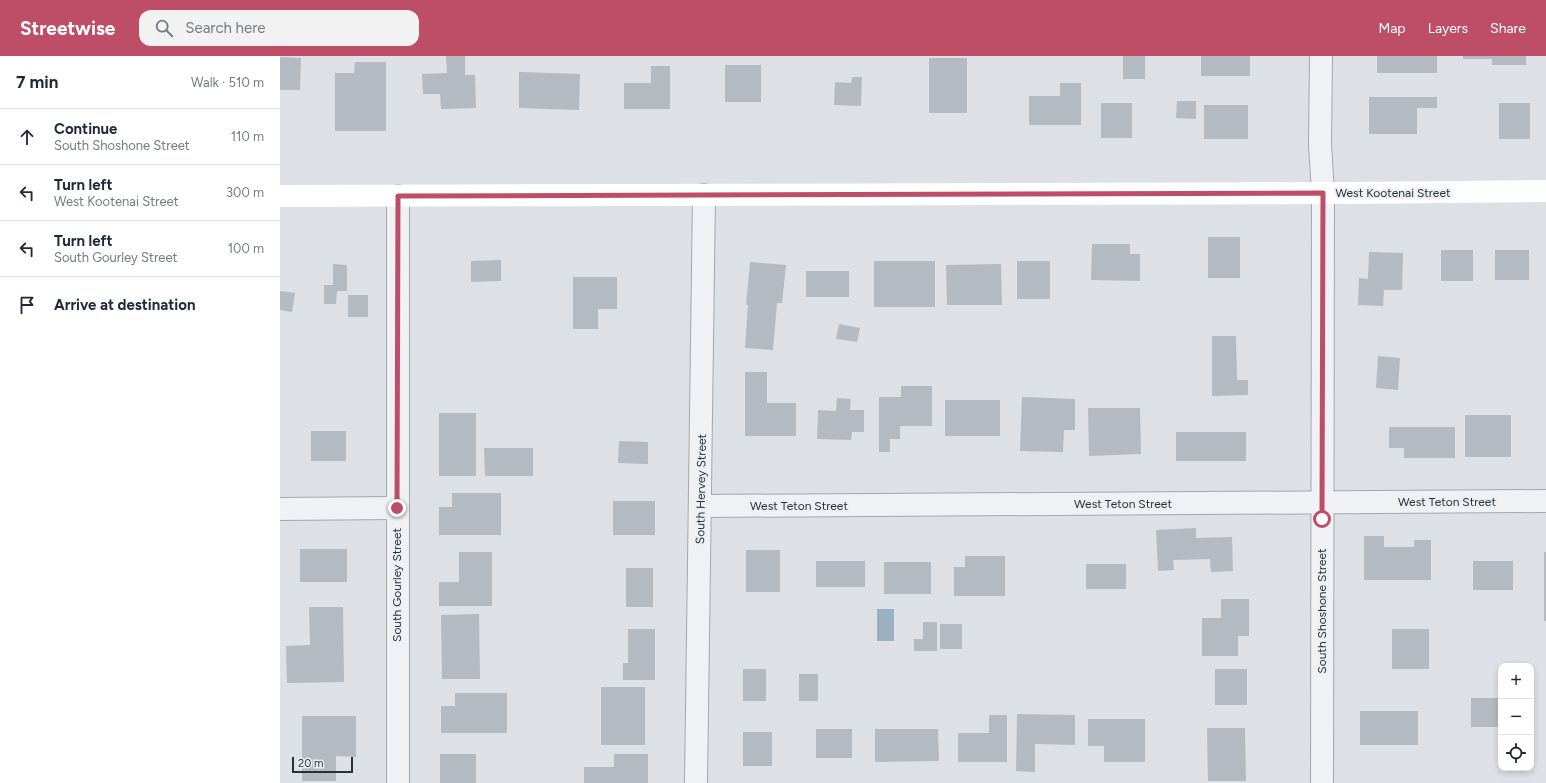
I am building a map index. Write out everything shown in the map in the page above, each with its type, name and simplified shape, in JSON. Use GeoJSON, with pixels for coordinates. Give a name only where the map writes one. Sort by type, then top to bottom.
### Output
{"type":"FeatureCollection","features":[{"type":"Feature","properties":{"kind":"street","name":"South Shoshone Street"},"geometry":{"type":"LineString","coordinates":[[1321,56],[1320,144],[1323,193],[1322,783]]}},
{"type":"Feature","properties":{"kind":"street","name":"West Kootenai Street"},"geometry":{"type":"LineString","coordinates":[[280,196],[1546,191]]}},
{"type":"Feature","properties":{"kind":"street","name":"South Hervey Street"},"geometry":{"type":"LineString","coordinates":[[696,783],[704,195]]}},
{"type":"Feature","properties":{"kind":"street","name":"South Gourley Street"},"geometry":{"type":"LineString","coordinates":[[398,196],[398,783]]}},
{"type":"Feature","properties":{"kind":"street","name":"West Teton Street"},"geometry":{"type":"LineString","coordinates":[[700,506],[1546,501]]}},
{"type":"Feature","properties":{"kind":"street"},"geometry":{"type":"LineString","coordinates":[[280,509],[397,508]]}},
{"type":"Feature","properties":{"kind":"water"},"geometry":{"type":"Polygon","coordinates":[[[877,609],[894,609],[894,641],[877,641],[877,609]]]}},
{"type":"Feature","properties":{"kind":"building"},"geometry":{"type":"Polygon","coordinates":[[[446,56],[465,56],[465,75],[475,75],[476,108],[441,109],[440,94],[423,94],[422,74],[447,73],[446,56]]]}},
{"type":"Feature","properties":{"kind":"building"},"geometry":{"type":"Polygon","coordinates":[[[1123,56],[1145,56],[1145,79],[1123,79],[1123,56]]]}},
{"type":"Feature","properties":{"kind":"building"},"geometry":{"type":"Polygon","coordinates":[[[1201,56],[1250,56],[1250,76],[1201,76],[1201,56]]]}},
{"type":"Feature","properties":{"kind":"building"},"geometry":{"type":"Polygon","coordinates":[[[1377,56],[1437,56],[1437,73],[1377,73],[1377,56]]]}},
{"type":"Feature","properties":{"kind":"building"},"geometry":{"type":"Polygon","coordinates":[[[1463,56],[1526,56],[1526,65],[1492,65],[1492,59],[1463,59],[1463,56]]]}},
{"type":"Feature","properties":{"kind":"building"},"geometry":{"type":"Polygon","coordinates":[[[280,57],[301,58],[300,90],[280,90],[280,57]]]}},
{"type":"Feature","properties":{"kind":"building"},"geometry":{"type":"Polygon","coordinates":[[[929,58],[967,58],[967,113],[929,113],[929,58]]]}},
{"type":"Feature","properties":{"kind":"building"},"geometry":{"type":"Polygon","coordinates":[[[355,62],[386,62],[386,131],[335,131],[335,73],[354,73],[355,62]]]}},
{"type":"Feature","properties":{"kind":"building"},"geometry":{"type":"Polygon","coordinates":[[[725,65],[761,65],[761,102],[725,102],[725,65]]]}},
{"type":"Feature","properties":{"kind":"building"},"geometry":{"type":"Polygon","coordinates":[[[651,66],[670,66],[670,109],[624,109],[624,83],[651,83],[651,66]]]}},
{"type":"Feature","properties":{"kind":"building"},"geometry":{"type":"Polygon","coordinates":[[[519,72],[580,74],[579,110],[519,108],[519,72]]]}},
{"type":"Feature","properties":{"kind":"building"},"geometry":{"type":"Polygon","coordinates":[[[852,77],[862,77],[861,106],[834,105],[835,82],[851,83],[852,77]]]}},
{"type":"Feature","properties":{"kind":"building"},"geometry":{"type":"Polygon","coordinates":[[[1060,83],[1081,83],[1081,125],[1029,125],[1029,96],[1060,96],[1060,83]]]}},
{"type":"Feature","properties":{"kind":"building"},"geometry":{"type":"Polygon","coordinates":[[[1369,97],[1437,97],[1437,108],[1417,108],[1417,134],[1369,134],[1369,97]]]}},
{"type":"Feature","properties":{"kind":"building"},"geometry":{"type":"Polygon","coordinates":[[[1177,101],[1196,101],[1196,119],[1176,118],[1177,101]]]}},
{"type":"Feature","properties":{"kind":"building"},"geometry":{"type":"Polygon","coordinates":[[[1101,103],[1132,103],[1132,138],[1101,138],[1101,103]]]}},
{"type":"Feature","properties":{"kind":"building"},"geometry":{"type":"Polygon","coordinates":[[[1499,103],[1530,103],[1530,139],[1499,139],[1499,103]]]}},
{"type":"Feature","properties":{"kind":"building"},"geometry":{"type":"Polygon","coordinates":[[[1204,105],[1248,105],[1248,139],[1204,139],[1204,105]]]}},
{"type":"Feature","properties":{"kind":"building"},"geometry":{"type":"Polygon","coordinates":[[[1208,237],[1240,237],[1240,278],[1208,278],[1208,237]]]}},
{"type":"Feature","properties":{"kind":"building"},"geometry":{"type":"Polygon","coordinates":[[[1092,244],[1130,244],[1130,254],[1140,254],[1140,281],[1091,280],[1092,244]]]}},
{"type":"Feature","properties":{"kind":"building"},"geometry":{"type":"Polygon","coordinates":[[[1441,250],[1473,250],[1473,281],[1441,281],[1441,250]]]}},
{"type":"Feature","properties":{"kind":"building"},"geometry":{"type":"Polygon","coordinates":[[[1495,250],[1529,250],[1529,280],[1495,280],[1495,250]]]}},
{"type":"Feature","properties":{"kind":"building"},"geometry":{"type":"Polygon","coordinates":[[[1369,252],[1403,253],[1402,290],[1384,290],[1383,306],[1358,305],[1359,278],[1368,279],[1369,252]]]}},
{"type":"Feature","properties":{"kind":"building"},"geometry":{"type":"Polygon","coordinates":[[[501,260],[501,281],[471,282],[471,261],[501,260]]]}},
{"type":"Feature","properties":{"kind":"building"},"geometry":{"type":"Polygon","coordinates":[[[874,261],[935,261],[935,307],[874,307],[874,261]]]}},
{"type":"Feature","properties":{"kind":"building"},"geometry":{"type":"Polygon","coordinates":[[[1017,261],[1050,261],[1050,299],[1017,299],[1017,261]]]}},
{"type":"Feature","properties":{"kind":"building"},"geometry":{"type":"Polygon","coordinates":[[[750,262],[786,265],[782,303],[777,303],[773,350],[745,348],[748,305],[746,305],[750,262]]]}},
{"type":"Feature","properties":{"kind":"building"},"geometry":{"type":"Polygon","coordinates":[[[333,264],[347,265],[347,291],[337,291],[336,304],[324,304],[324,285],[333,285],[333,264]]]}},
{"type":"Feature","properties":{"kind":"building"},"geometry":{"type":"Polygon","coordinates":[[[1001,264],[1002,305],[947,305],[946,265],[1001,264]]]}},
{"type":"Feature","properties":{"kind":"building"},"geometry":{"type":"Polygon","coordinates":[[[806,271],[849,271],[849,297],[806,297],[806,271]]]}},
{"type":"Feature","properties":{"kind":"building"},"geometry":{"type":"Polygon","coordinates":[[[573,277],[617,277],[617,309],[598,309],[598,329],[573,329],[573,277]]]}},
{"type":"Feature","properties":{"kind":"building"},"geometry":{"type":"Polygon","coordinates":[[[280,291],[295,293],[292,312],[280,310],[280,291]]]}},
{"type":"Feature","properties":{"kind":"building"},"geometry":{"type":"Polygon","coordinates":[[[348,295],[368,295],[368,317],[348,317],[348,295]]]}},
{"type":"Feature","properties":{"kind":"building"},"geometry":{"type":"Polygon","coordinates":[[[839,324],[860,328],[857,342],[836,339],[839,324]]]}},
{"type":"Feature","properties":{"kind":"building"},"geometry":{"type":"Polygon","coordinates":[[[1212,336],[1236,336],[1237,380],[1248,380],[1248,395],[1212,396],[1212,336]]]}},
{"type":"Feature","properties":{"kind":"building"},"geometry":{"type":"Polygon","coordinates":[[[1378,356],[1400,358],[1398,390],[1376,388],[1378,356]]]}},
{"type":"Feature","properties":{"kind":"building"},"geometry":{"type":"Polygon","coordinates":[[[745,372],[767,372],[767,403],[796,403],[796,436],[745,436],[745,372]]]}},
{"type":"Feature","properties":{"kind":"building"},"geometry":{"type":"Polygon","coordinates":[[[901,386],[932,386],[932,426],[900,426],[900,439],[890,439],[890,452],[879,452],[879,397],[901,397],[901,386]]]}},
{"type":"Feature","properties":{"kind":"building"},"geometry":{"type":"Polygon","coordinates":[[[1022,397],[1075,399],[1075,430],[1064,430],[1063,452],[1020,451],[1022,397]]]}},
{"type":"Feature","properties":{"kind":"building"},"geometry":{"type":"Polygon","coordinates":[[[837,398],[851,399],[850,410],[864,410],[864,432],[852,432],[851,440],[817,439],[818,410],[836,411],[837,398]]]}},
{"type":"Feature","properties":{"kind":"building"},"geometry":{"type":"Polygon","coordinates":[[[945,400],[1000,400],[1000,436],[945,436],[945,400]]]}},
{"type":"Feature","properties":{"kind":"building"},"geometry":{"type":"Polygon","coordinates":[[[1088,408],[1140,408],[1141,454],[1089,456],[1088,408]]]}},
{"type":"Feature","properties":{"kind":"building"},"geometry":{"type":"Polygon","coordinates":[[[439,413],[476,413],[476,476],[439,476],[439,413]]]}},
{"type":"Feature","properties":{"kind":"building"},"geometry":{"type":"Polygon","coordinates":[[[1465,415],[1511,415],[1511,457],[1465,457],[1465,415]]]}},
{"type":"Feature","properties":{"kind":"building"},"geometry":{"type":"Polygon","coordinates":[[[1389,427],[1455,427],[1455,458],[1404,458],[1404,448],[1389,448],[1389,427]]]}},
{"type":"Feature","properties":{"kind":"building"},"geometry":{"type":"Polygon","coordinates":[[[311,431],[346,431],[346,461],[311,461],[311,431]]]}},
{"type":"Feature","properties":{"kind":"building"},"geometry":{"type":"Polygon","coordinates":[[[1176,432],[1246,432],[1246,461],[1176,461],[1176,432]]]}},
{"type":"Feature","properties":{"kind":"building"},"geometry":{"type":"Polygon","coordinates":[[[619,441],[648,442],[648,464],[618,463],[619,441]]]}},
{"type":"Feature","properties":{"kind":"building"},"geometry":{"type":"Polygon","coordinates":[[[484,448],[533,448],[533,476],[485,476],[484,448]]]}},
{"type":"Feature","properties":{"kind":"building"},"geometry":{"type":"Polygon","coordinates":[[[452,493],[501,493],[501,535],[439,535],[439,507],[452,507],[452,493]]]}},
{"type":"Feature","properties":{"kind":"building"},"geometry":{"type":"Polygon","coordinates":[[[613,501],[655,501],[655,535],[613,535],[613,501]]]}},
{"type":"Feature","properties":{"kind":"building"},"geometry":{"type":"Polygon","coordinates":[[[1196,528],[1196,538],[1232,537],[1233,571],[1211,572],[1210,559],[1173,560],[1174,570],[1158,571],[1156,530],[1196,528]]]}},
{"type":"Feature","properties":{"kind":"building"},"geometry":{"type":"Polygon","coordinates":[[[1364,536],[1384,536],[1384,547],[1414,547],[1414,540],[1431,540],[1431,580],[1364,580],[1364,536]]]}},
{"type":"Feature","properties":{"kind":"building"},"geometry":{"type":"Polygon","coordinates":[[[300,549],[347,549],[347,582],[300,582],[300,549]]]}},
{"type":"Feature","properties":{"kind":"building"},"geometry":{"type":"Polygon","coordinates":[[[746,550],[780,550],[780,592],[746,592],[746,550]]]}},
{"type":"Feature","properties":{"kind":"building"},"geometry":{"type":"Polygon","coordinates":[[[459,552],[492,552],[492,606],[439,606],[439,582],[459,582],[459,552]]]}},
{"type":"Feature","properties":{"kind":"building"},"geometry":{"type":"Polygon","coordinates":[[[1544,552],[1546,552],[1546,621],[1544,621],[1544,552]]]}},
{"type":"Feature","properties":{"kind":"building"},"geometry":{"type":"Polygon","coordinates":[[[965,556],[1005,556],[1005,596],[954,596],[954,567],[965,567],[965,556]]]}},
{"type":"Feature","properties":{"kind":"building"},"geometry":{"type":"Polygon","coordinates":[[[816,561],[865,561],[865,587],[816,587],[816,561]]]}},
{"type":"Feature","properties":{"kind":"building"},"geometry":{"type":"Polygon","coordinates":[[[1473,561],[1513,561],[1513,590],[1473,590],[1473,561]]]}},
{"type":"Feature","properties":{"kind":"building"},"geometry":{"type":"Polygon","coordinates":[[[884,562],[931,562],[931,594],[884,594],[884,562]]]}},
{"type":"Feature","properties":{"kind":"building"},"geometry":{"type":"Polygon","coordinates":[[[1086,564],[1126,564],[1126,589],[1086,589],[1086,564]]]}},
{"type":"Feature","properties":{"kind":"building"},"geometry":{"type":"Polygon","coordinates":[[[626,568],[653,568],[653,607],[626,607],[626,568]]]}},
{"type":"Feature","properties":{"kind":"building"},"geometry":{"type":"Polygon","coordinates":[[[1221,599],[1249,599],[1249,636],[1238,636],[1238,656],[1202,656],[1202,618],[1221,618],[1221,599]]]}},
{"type":"Feature","properties":{"kind":"building"},"geometry":{"type":"Polygon","coordinates":[[[309,607],[343,607],[344,682],[287,683],[286,646],[310,645],[309,607]]]}},
{"type":"Feature","properties":{"kind":"building"},"geometry":{"type":"Polygon","coordinates":[[[479,614],[480,679],[442,679],[441,615],[479,614]]]}},
{"type":"Feature","properties":{"kind":"building"},"geometry":{"type":"Polygon","coordinates":[[[923,622],[937,622],[937,651],[914,651],[914,639],[923,639],[923,622]]]}},
{"type":"Feature","properties":{"kind":"building"},"geometry":{"type":"Polygon","coordinates":[[[940,624],[962,624],[962,649],[940,649],[940,624]]]}},
{"type":"Feature","properties":{"kind":"building"},"geometry":{"type":"Polygon","coordinates":[[[628,629],[655,629],[655,680],[623,680],[623,663],[628,663],[628,629]]]}},
{"type":"Feature","properties":{"kind":"building"},"geometry":{"type":"Polygon","coordinates":[[[1392,629],[1429,629],[1429,669],[1392,669],[1392,629]]]}},
{"type":"Feature","properties":{"kind":"building"},"geometry":{"type":"Polygon","coordinates":[[[743,669],[766,669],[766,701],[743,701],[743,669]]]}},
{"type":"Feature","properties":{"kind":"building"},"geometry":{"type":"Polygon","coordinates":[[[1215,669],[1247,669],[1247,705],[1215,705],[1215,669]]]}},
{"type":"Feature","properties":{"kind":"building"},"geometry":{"type":"Polygon","coordinates":[[[799,674],[818,674],[818,701],[799,701],[799,674]]]}},
{"type":"Feature","properties":{"kind":"building"},"geometry":{"type":"Polygon","coordinates":[[[601,687],[645,687],[645,745],[601,745],[601,687]]]}},
{"type":"Feature","properties":{"kind":"building"},"geometry":{"type":"Polygon","coordinates":[[[455,693],[507,693],[507,733],[441,733],[441,706],[455,706],[455,693]]]}},
{"type":"Feature","properties":{"kind":"building"},"geometry":{"type":"Polygon","coordinates":[[[1471,698],[1498,698],[1498,727],[1471,727],[1471,698]]]}},
{"type":"Feature","properties":{"kind":"building"},"geometry":{"type":"Polygon","coordinates":[[[1360,711],[1418,711],[1418,745],[1360,745],[1360,711]]]}},
{"type":"Feature","properties":{"kind":"building"},"geometry":{"type":"Polygon","coordinates":[[[1017,714],[1075,715],[1075,745],[1035,744],[1035,772],[1016,771],[1017,714]]]}},
{"type":"Feature","properties":{"kind":"building"},"geometry":{"type":"Polygon","coordinates":[[[989,715],[1007,715],[1007,762],[958,762],[958,733],[989,733],[989,715]]]}},
{"type":"Feature","properties":{"kind":"building"},"geometry":{"type":"Polygon","coordinates":[[[302,716],[356,716],[356,757],[336,756],[336,781],[302,781],[302,716]]]}},
{"type":"Feature","properties":{"kind":"building"},"geometry":{"type":"Polygon","coordinates":[[[1088,719],[1145,719],[1145,762],[1104,762],[1104,746],[1088,746],[1088,719]]]}},
{"type":"Feature","properties":{"kind":"building"},"geometry":{"type":"Polygon","coordinates":[[[1207,728],[1245,728],[1246,781],[1208,781],[1207,728]]]}},
{"type":"Feature","properties":{"kind":"building"},"geometry":{"type":"Polygon","coordinates":[[[816,729],[852,729],[852,758],[816,758],[816,729]]]}},
{"type":"Feature","properties":{"kind":"building"},"geometry":{"type":"Polygon","coordinates":[[[875,729],[938,729],[939,761],[875,762],[875,729]]]}},
{"type":"Feature","properties":{"kind":"building"},"geometry":{"type":"Polygon","coordinates":[[[743,732],[772,732],[772,766],[743,766],[743,732]]]}},
{"type":"Feature","properties":{"kind":"building"},"geometry":{"type":"Polygon","coordinates":[[[440,754],[476,754],[476,783],[440,783],[440,754]]]}},
{"type":"Feature","properties":{"kind":"building"},"geometry":{"type":"Polygon","coordinates":[[[614,754],[648,754],[648,783],[584,783],[584,767],[614,767],[614,754]]]}},
{"type":"Feature","properties":{"kind":"route"},"geometry":{"type":"LineString","coordinates":[[397,508],[398,196],[1323,193],[1322,519]]}}]}
